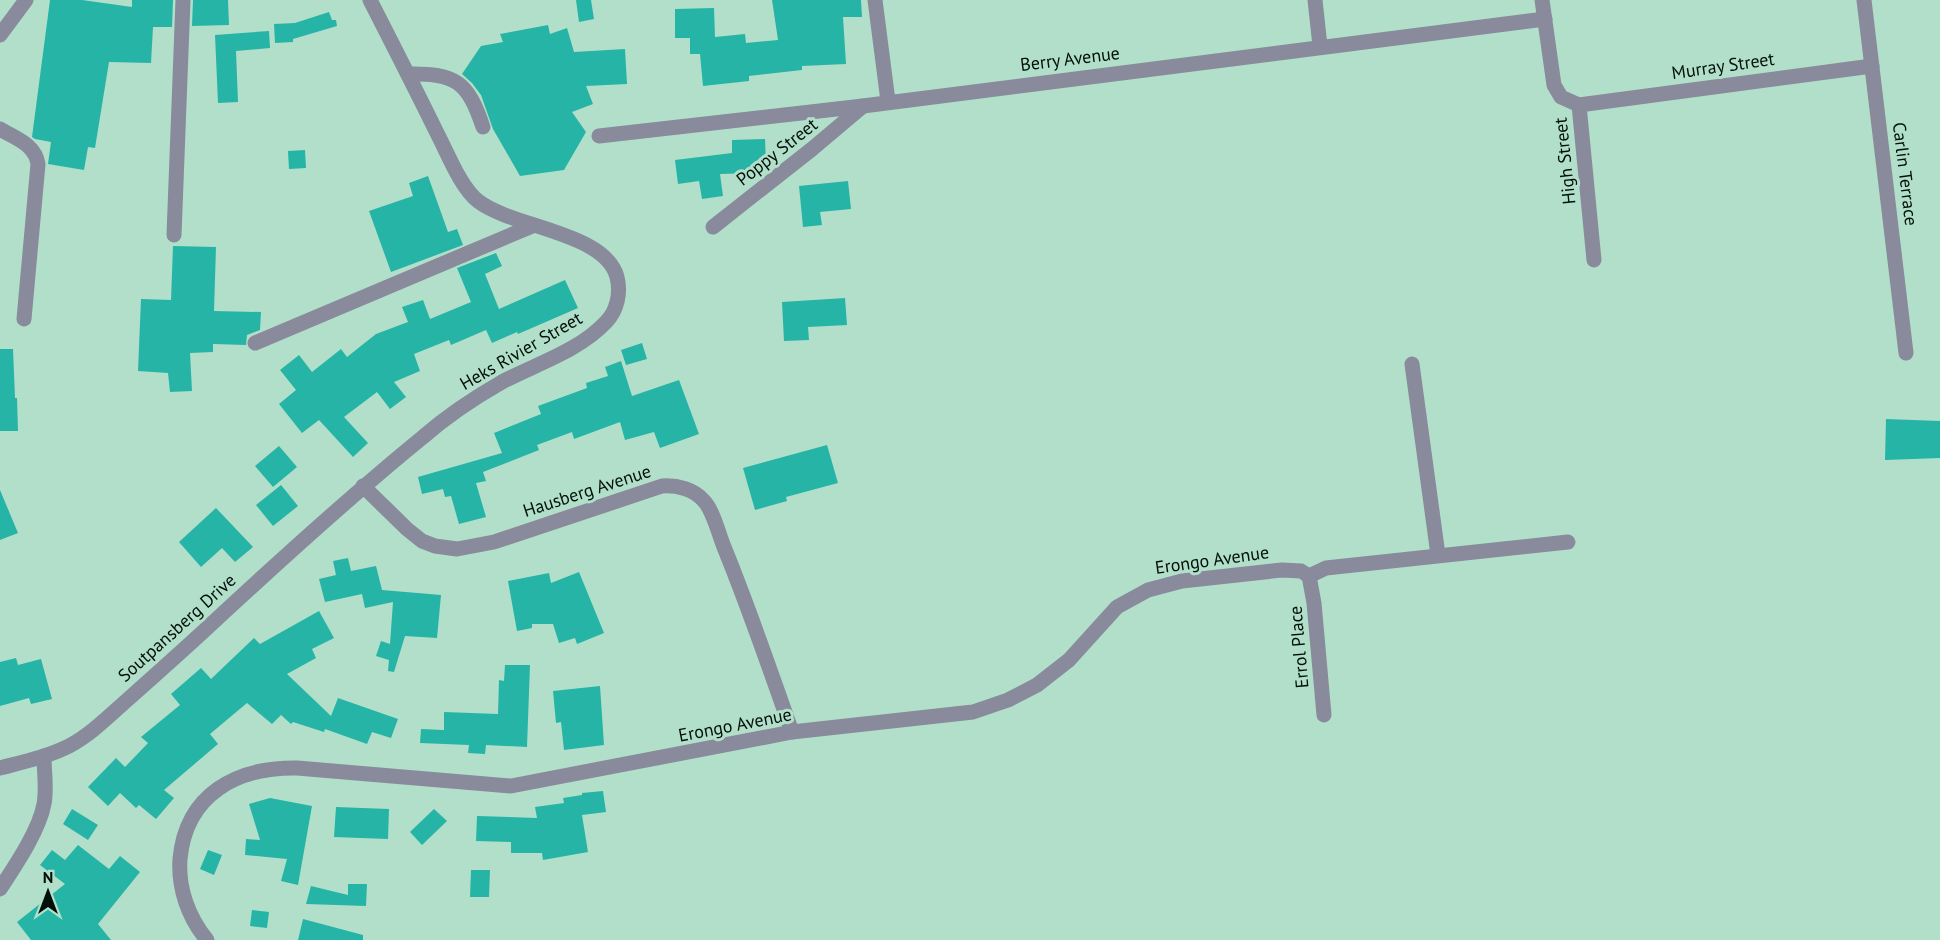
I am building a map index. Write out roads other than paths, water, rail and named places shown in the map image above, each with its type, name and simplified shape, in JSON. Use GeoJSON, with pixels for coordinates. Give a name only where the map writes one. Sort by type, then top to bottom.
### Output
{"type":"FeatureCollection","features":[{"type":"Feature","properties":{"kind":"street"},"geometry":{"type":"LineString","coordinates":[[0,35],[26,0]]}},
{"type":"Feature","properties":{"kind":"street"},"geometry":{"type":"LineString","coordinates":[[174,235],[183,0]]}},
{"type":"Feature","properties":{"kind":"street","name":"Heks Rivier Street"},"geometry":{"type":"LineString","coordinates":[[363,486],[457,410],[504,382],[583,341],[606,323],[613,314],[618,297],[617,278],[610,263],[594,249],[500,214],[476,200],[470,193],[370,0]]}},
{"type":"Feature","properties":{"kind":"street"},"geometry":{"type":"LineString","coordinates":[[875,0],[888,101]]}},
{"type":"Feature","properties":{"kind":"street"},"geometry":{"type":"LineString","coordinates":[[1315,0],[1320,46]]}},
{"type":"Feature","properties":{"kind":"street","name":"High Street"},"geometry":{"type":"LineString","coordinates":[[1542,0],[1554,85],[1562,97],[1579,105],[1594,260]]}},
{"type":"Feature","properties":{"kind":"street","name":"Carlin Terrace"},"geometry":{"type":"LineString","coordinates":[[1864,0],[1906,353]]}},
{"type":"Feature","properties":{"kind":"street","name":"Berry Avenue"},"geometry":{"type":"LineString","coordinates":[[599,136],[1545,19]]}},
{"type":"Feature","properties":{"kind":"street","name":"Murray Street"},"geometry":{"type":"LineString","coordinates":[[1579,105],[1872,66]]}},
{"type":"Feature","properties":{"kind":"street"},"geometry":{"type":"LineString","coordinates":[[408,74],[426,73],[445,77],[461,84],[470,94],[483,127]]}},
{"type":"Feature","properties":{"kind":"street","name":"Poppy Street"},"geometry":{"type":"LineString","coordinates":[[713,227],[812,149],[863,105]]}},
{"type":"Feature","properties":{"kind":"street"},"geometry":{"type":"LineString","coordinates":[[0,129],[30,146],[35,151],[38,164],[24,319]]}},
{"type":"Feature","properties":{"kind":"street"},"geometry":{"type":"LineString","coordinates":[[255,343],[532,226]]}},
{"type":"Feature","properties":{"kind":"street"},"geometry":{"type":"LineString","coordinates":[[1412,364],[1438,555]]}},
{"type":"Feature","properties":{"kind":"street","name":"Hausberg Avenue"},"geometry":{"type":"LineString","coordinates":[[363,486],[422,541],[435,546],[456,549],[494,542],[663,486],[672,485],[698,495],[706,502],[792,732]]}},
{"type":"Feature","properties":{"kind":"street","name":"Soutpansberg Drive"},"geometry":{"type":"LineString","coordinates":[[0,768],[44,756],[68,746],[94,729],[170,663],[363,486]]}},
{"type":"Feature","properties":{"kind":"street"},"geometry":{"type":"LineString","coordinates":[[1309,576],[1326,568],[1568,542]]}},
{"type":"Feature","properties":{"kind":"street","name":"Erongo Avenue"},"geometry":{"type":"LineString","coordinates":[[207,940],[187,908],[182,888],[180,865],[185,832],[199,807],[225,784],[254,772],[277,768],[297,768],[511,786],[792,732],[953,715],[990,708],[1037,685],[1069,660],[1118,607],[1140,593],[1182,581],[1281,570],[1295,570],[1309,576]]}},
{"type":"Feature","properties":{"kind":"street","name":"Errol Place"},"geometry":{"type":"LineString","coordinates":[[1309,576],[1316,612],[1324,715]]}},
{"type":"Feature","properties":{"kind":"street"},"geometry":{"type":"LineString","coordinates":[[0,889],[29,840],[42,812],[45,797],[44,756]]}}]}
